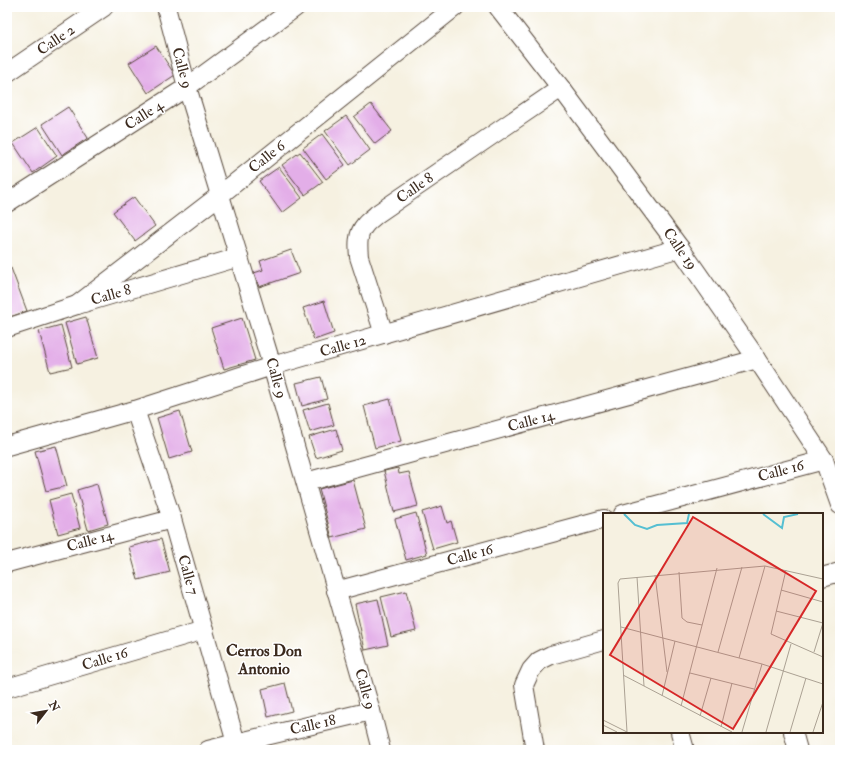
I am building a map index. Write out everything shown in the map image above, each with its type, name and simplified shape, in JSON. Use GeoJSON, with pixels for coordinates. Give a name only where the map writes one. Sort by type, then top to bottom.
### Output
{"type":"FeatureCollection","features":[{"type":"Feature","properties":{"kind":"street","name":"Calle 2"},"geometry":{"type":"LineString","coordinates":[[7,73],[104,7]]}},
{"type":"Feature","properties":{"kind":"street","name":"Calle 9"},"geometry":{"type":"LineString","coordinates":[[166,7],[187,87],[306,482],[381,750]]}},
{"type":"Feature","properties":{"kind":"street","name":"Calle 4"},"geometry":{"type":"LineString","coordinates":[[7,203],[187,87],[296,7]]}},
{"type":"Feature","properties":{"kind":"street","name":"Calle 6"},"geometry":{"type":"LineString","coordinates":[[77,305],[220,195],[455,7]]}},
{"type":"Feature","properties":{"kind":"street","name":"Calle 19"},"geometry":{"type":"LineString","coordinates":[[498,7],[561,88],[680,248],[757,359],[824,460],[840,505]]}},
{"type":"Feature","properties":{"kind":"street","name":"Calle 8"},"geometry":{"type":"LineString","coordinates":[[384,334],[359,257],[358,246],[360,233],[364,225],[377,214],[561,88]]}},
{"type":"Feature","properties":{"kind":"street","name":"Calle 12"},"geometry":{"type":"LineString","coordinates":[[7,446],[135,410],[272,366],[680,248]]}},
{"type":"Feature","properties":{"kind":"street","name":"Calle 8"},"geometry":{"type":"LineString","coordinates":[[7,328],[77,305],[239,257]]}},
{"type":"Feature","properties":{"kind":"street","name":"Calle 14"},"geometry":{"type":"LineString","coordinates":[[306,482],[757,359]]}},
{"type":"Feature","properties":{"kind":"street","name":"Calle 7"},"geometry":{"type":"LineString","coordinates":[[135,410],[172,519],[236,743]]}},
{"type":"Feature","properties":{"kind":"street","name":"Calle 16"},"geometry":{"type":"LineString","coordinates":[[627,513],[824,460]]}},
{"type":"Feature","properties":{"kind":"street","name":"Calle 14"},"geometry":{"type":"LineString","coordinates":[[7,564],[172,519]]}},
{"type":"Feature","properties":{"kind":"street","name":"Calle 16"},"geometry":{"type":"LineString","coordinates":[[336,591],[603,519]]}},
{"type":"Feature","properties":{"kind":"street"},"geometry":{"type":"LineString","coordinates":[[823,577],[840,572]]}},
{"type":"Feature","properties":{"kind":"street","name":"Calle 16"},"geometry":{"type":"LineString","coordinates":[[7,688],[204,630]]}},
{"type":"Feature","properties":{"kind":"street"},"geometry":{"type":"LineString","coordinates":[[535,750],[524,685],[531,670],[539,661],[551,655],[603,640]]}},
{"type":"Feature","properties":{"kind":"street","name":"Calle 18"},"geometry":{"type":"LineString","coordinates":[[208,750],[371,711]]}},
{"type":"Feature","properties":{"kind":"street"},"geometry":{"type":"LineString","coordinates":[[680,733],[685,750]]}},
{"type":"Feature","properties":{"kind":"street"},"geometry":{"type":"LineString","coordinates":[[793,733],[798,750]]}},
{"type":"Feature","properties":{"kind":"building"},"geometry":{"type":"Polygon","coordinates":[[[156,46],[175,75],[148,93],[129,63],[156,46]]]}},
{"type":"Feature","properties":{"kind":"building"},"geometry":{"type":"Polygon","coordinates":[[[371,104],[392,131],[375,144],[354,117],[371,104]]]}},
{"type":"Feature","properties":{"kind":"building"},"geometry":{"type":"Polygon","coordinates":[[[68,107],[88,138],[62,155],[42,124],[68,107]]]}},
{"type":"Feature","properties":{"kind":"building"},"geometry":{"type":"Polygon","coordinates":[[[346,116],[370,150],[350,165],[325,131],[346,116]]]}},
{"type":"Feature","properties":{"kind":"building"},"geometry":{"type":"Polygon","coordinates":[[[38,127],[57,156],[33,173],[13,143],[38,127]]]}},
{"type":"Feature","properties":{"kind":"building"},"geometry":{"type":"Polygon","coordinates":[[[322,134],[345,165],[326,179],[303,148],[322,134]]]}},
{"type":"Feature","properties":{"kind":"building"},"geometry":{"type":"Polygon","coordinates":[[[300,152],[323,182],[305,195],[282,165],[300,152]]]}},
{"type":"Feature","properties":{"kind":"building"},"geometry":{"type":"Polygon","coordinates":[[[279,167],[302,198],[282,213],[259,181],[279,167]]]}},
{"type":"Feature","properties":{"kind":"building"},"geometry":{"type":"Polygon","coordinates":[[[134,197],[155,226],[135,241],[113,212],[134,197]]]}},
{"type":"Feature","properties":{"kind":"building"},"geometry":{"type":"Polygon","coordinates":[[[291,250],[300,273],[259,287],[254,273],[263,270],[260,261],[291,250]]]}},
{"type":"Feature","properties":{"kind":"building"},"geometry":{"type":"Polygon","coordinates":[[[11,268],[27,311],[7,318],[7,269],[11,268]]]}},
{"type":"Feature","properties":{"kind":"building"},"geometry":{"type":"Polygon","coordinates":[[[324,301],[334,333],[314,340],[303,308],[324,301]]]}},
{"type":"Feature","properties":{"kind":"building"},"geometry":{"type":"Polygon","coordinates":[[[86,317],[98,358],[77,364],[65,323],[86,317]]]}},
{"type":"Feature","properties":{"kind":"building"},"geometry":{"type":"Polygon","coordinates":[[[242,318],[255,360],[224,369],[211,328],[242,318]]]}},
{"type":"Feature","properties":{"kind":"building"},"geometry":{"type":"Polygon","coordinates":[[[61,325],[72,367],[50,372],[39,331],[61,325]]]}},
{"type":"Feature","properties":{"kind":"building"},"geometry":{"type":"Polygon","coordinates":[[[321,377],[327,399],[302,406],[296,383],[321,377]]]}},
{"type":"Feature","properties":{"kind":"building"},"geometry":{"type":"Polygon","coordinates":[[[390,399],[401,441],[375,448],[364,406],[390,399]]]}},
{"type":"Feature","properties":{"kind":"building"},"geometry":{"type":"Polygon","coordinates":[[[328,403],[334,425],[310,432],[303,410],[328,403]]]}},
{"type":"Feature","properties":{"kind":"building"},"geometry":{"type":"Polygon","coordinates":[[[180,411],[192,452],[169,459],[157,418],[180,411]]]}},
{"type":"Feature","properties":{"kind":"building"},"geometry":{"type":"Polygon","coordinates":[[[336,429],[342,450],[316,458],[309,437],[336,429]]]}},
{"type":"Feature","properties":{"kind":"building"},"geometry":{"type":"Polygon","coordinates":[[[56,446],[67,486],[46,491],[35,451],[56,446]]]}},
{"type":"Feature","properties":{"kind":"building"},"geometry":{"type":"Polygon","coordinates":[[[398,468],[399,474],[409,472],[418,506],[394,512],[384,471],[398,468]]]}},
{"type":"Feature","properties":{"kind":"building"},"geometry":{"type":"Polygon","coordinates":[[[353,480],[366,529],[332,538],[319,489],[353,480]]]}},
{"type":"Feature","properties":{"kind":"building"},"geometry":{"type":"Polygon","coordinates":[[[97,484],[108,524],[88,530],[77,490],[97,484]]]}},
{"type":"Feature","properties":{"kind":"building"},"geometry":{"type":"Polygon","coordinates":[[[71,494],[80,528],[58,534],[49,500],[71,494]]]}},
{"type":"Feature","properties":{"kind":"building"},"geometry":{"type":"Polygon","coordinates":[[[442,506],[447,523],[451,521],[457,542],[433,549],[422,512],[442,506]]]}},
{"type":"Feature","properties":{"kind":"building"},"geometry":{"type":"Polygon","coordinates":[[[416,513],[427,554],[406,560],[395,519],[416,513]]]}},
{"type":"Feature","properties":{"kind":"building"},"geometry":{"type":"Polygon","coordinates":[[[161,539],[170,572],[138,580],[129,547],[161,539]]]}},
{"type":"Feature","properties":{"kind":"building"},"geometry":{"type":"Polygon","coordinates":[[[406,591],[416,631],[391,637],[381,597],[406,591]]]}},
{"type":"Feature","properties":{"kind":"building"},"geometry":{"type":"Polygon","coordinates":[[[378,599],[388,645],[365,650],[355,604],[378,599]]]}},
{"type":"Feature","properties":{"kind":"building"},"geometry":{"type":"Polygon","coordinates":[[[285,683],[292,711],[268,717],[262,689],[285,683]]]}},
{"type":"Feature","properties":{"kind":"district","name":"Cerros Don Antonio"},"geometry":{"type":"Point","coordinates":[264,660]}}]}
